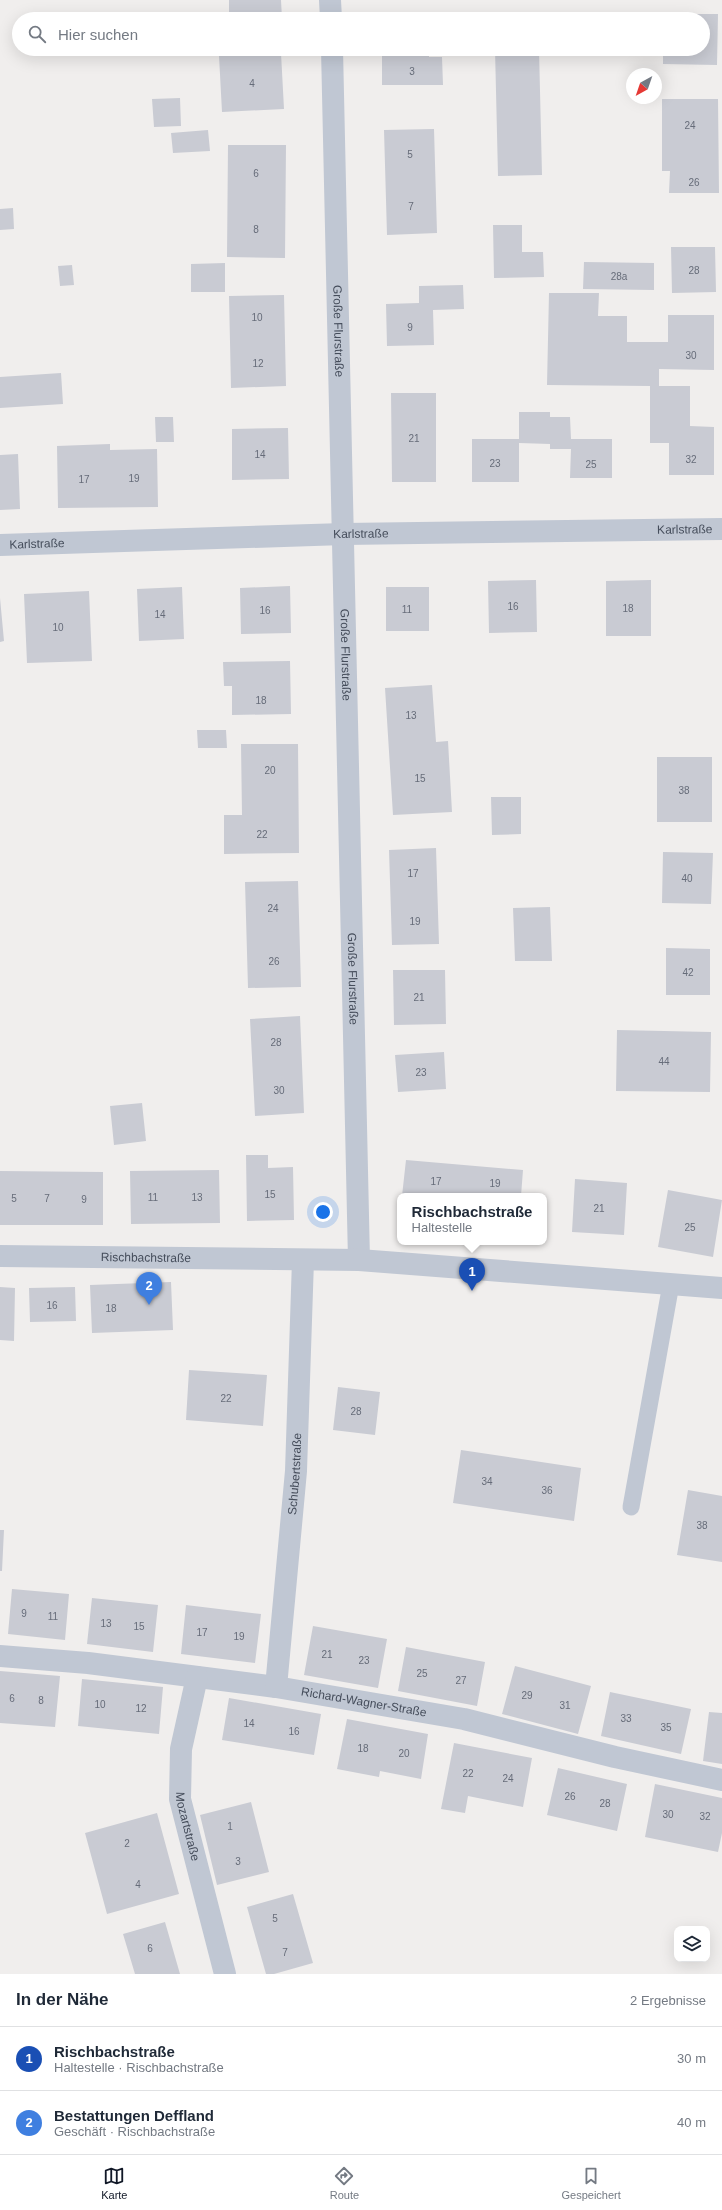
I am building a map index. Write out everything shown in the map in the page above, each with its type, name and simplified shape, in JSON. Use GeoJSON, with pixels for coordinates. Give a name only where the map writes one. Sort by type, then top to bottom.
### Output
{"type":"FeatureCollection","features":[{"type":"Feature","properties":{"kind":"street"},"geometry":{"type":"LineString","coordinates":[[330,0],[331,12]]}},
{"type":"Feature","properties":{"kind":"street","name":"Große Flurstraße"},"geometry":{"type":"LineString","coordinates":[[332,56],[359,1260]]}},
{"type":"Feature","properties":{"kind":"street","name":"Karlstraße"},"geometry":{"type":"LineString","coordinates":[[0,545],[344,534],[722,529]]}},
{"type":"Feature","properties":{"kind":"street","name":"Rischbachstraße"},"geometry":{"type":"LineString","coordinates":[[0,1256],[359,1260],[722,1288]]}},
{"type":"Feature","properties":{"kind":"street","name":"Schubertstraße"},"geometry":{"type":"LineString","coordinates":[[276,1687],[296,1471],[303,1260]]}},
{"type":"Feature","properties":{"kind":"street","name":"Richard-Wagner-Straße"},"geometry":{"type":"LineString","coordinates":[[0,1656],[88,1663],[276,1687],[464,1719],[615,1757],[722,1780]]}},
{"type":"Feature","properties":{"kind":"street","name":"Mozartstraße"},"geometry":{"type":"LineString","coordinates":[[197,1677],[181,1749],[180,1799],[225,1974]]}},
{"type":"Feature","properties":{"kind":"lane"},"geometry":{"type":"LineString","coordinates":[[631,1507],[671,1284]]}},
{"type":"Feature","properties":{"kind":"building"},"geometry":{"type":"Polygon","coordinates":[[[229,0],[281,0],[282,12],[229,12],[229,0]]]}},
{"type":"Feature","properties":{"kind":"building"},"geometry":{"type":"Polygon","coordinates":[[[710,14],[718,14],[717,65],[663,64],[663,56],[710,56],[710,14]]]}},
{"type":"Feature","properties":{"kind":"building"},"geometry":{"type":"Polygon","coordinates":[[[219,56],[281,56],[284,109],[222,112],[219,56]]]}},
{"type":"Feature","properties":{"kind":"building"},"geometry":{"type":"Polygon","coordinates":[[[382,56],[442,57],[443,85],[382,85],[382,56]]]}},
{"type":"Feature","properties":{"kind":"building"},"geometry":{"type":"Polygon","coordinates":[[[495,56],[539,56],[542,175],[498,176],[495,56]]]}},
{"type":"Feature","properties":{"kind":"building"},"geometry":{"type":"Polygon","coordinates":[[[180,98],[181,126],[154,127],[152,99],[180,98]]]}},
{"type":"Feature","properties":{"kind":"building"},"geometry":{"type":"Polygon","coordinates":[[[662,99],[718,99],[719,193],[669,193],[670,171],[662,171],[662,99]]]}},
{"type":"Feature","properties":{"kind":"building"},"geometry":{"type":"Polygon","coordinates":[[[434,129],[437,233],[387,235],[384,130],[434,129]]]}},
{"type":"Feature","properties":{"kind":"building"},"geometry":{"type":"Polygon","coordinates":[[[208,130],[210,151],[173,153],[171,133],[208,130]]]}},
{"type":"Feature","properties":{"kind":"building"},"geometry":{"type":"Polygon","coordinates":[[[228,145],[286,145],[285,258],[227,257],[228,145]]]}},
{"type":"Feature","properties":{"kind":"building"},"geometry":{"type":"Polygon","coordinates":[[[13,208],[14,229],[0,230],[0,209],[13,208]]]}},
{"type":"Feature","properties":{"kind":"building"},"geometry":{"type":"Polygon","coordinates":[[[493,225],[522,225],[522,252],[543,252],[544,277],[494,278],[493,225]]]}},
{"type":"Feature","properties":{"kind":"building"},"geometry":{"type":"Polygon","coordinates":[[[671,247],[715,247],[716,292],[672,293],[671,247]]]}},
{"type":"Feature","properties":{"kind":"building"},"geometry":{"type":"Polygon","coordinates":[[[584,262],[654,263],[654,290],[583,289],[584,262]]]}},
{"type":"Feature","properties":{"kind":"building"},"geometry":{"type":"Polygon","coordinates":[[[225,263],[225,292],[191,292],[191,264],[225,263]]]}},
{"type":"Feature","properties":{"kind":"building"},"geometry":{"type":"Polygon","coordinates":[[[72,265],[74,285],[60,286],[58,266],[72,265]]]}},
{"type":"Feature","properties":{"kind":"building"},"geometry":{"type":"Polygon","coordinates":[[[463,285],[464,309],[433,310],[434,345],[387,346],[386,304],[419,303],[419,286],[463,285]]]}},
{"type":"Feature","properties":{"kind":"building"},"geometry":{"type":"Polygon","coordinates":[[[549,293],[599,293],[598,316],[627,316],[627,342],[668,342],[668,315],[714,315],[714,370],[659,369],[659,386],[690,386],[690,426],[714,427],[714,475],[669,475],[669,443],[650,443],[650,386],[547,385],[549,293]]]}},
{"type":"Feature","properties":{"kind":"building"},"geometry":{"type":"Polygon","coordinates":[[[284,295],[286,386],[231,388],[229,296],[284,295]]]}},
{"type":"Feature","properties":{"kind":"building"},"geometry":{"type":"Polygon","coordinates":[[[61,373],[63,404],[0,408],[0,377],[61,373]]]}},
{"type":"Feature","properties":{"kind":"building"},"geometry":{"type":"Polygon","coordinates":[[[391,393],[436,393],[436,482],[392,482],[391,393]]]}},
{"type":"Feature","properties":{"kind":"building"},"geometry":{"type":"Polygon","coordinates":[[[519,412],[550,412],[550,417],[570,417],[571,439],[612,439],[612,478],[570,478],[571,449],[550,449],[550,444],[519,443],[519,482],[472,482],[472,439],[519,439],[519,412]]]}},
{"type":"Feature","properties":{"kind":"building"},"geometry":{"type":"Polygon","coordinates":[[[155,417],[173,417],[174,442],[156,442],[155,417]]]}},
{"type":"Feature","properties":{"kind":"building"},"geometry":{"type":"Polygon","coordinates":[[[288,428],[289,479],[232,480],[232,429],[288,428]]]}},
{"type":"Feature","properties":{"kind":"building"},"geometry":{"type":"Polygon","coordinates":[[[110,444],[110,450],[157,449],[158,507],[58,508],[57,446],[110,444]]]}},
{"type":"Feature","properties":{"kind":"building"},"geometry":{"type":"Polygon","coordinates":[[[18,454],[20,509],[0,510],[0,455],[18,454]]]}},
{"type":"Feature","properties":{"kind":"building"},"geometry":{"type":"Polygon","coordinates":[[[536,580],[537,632],[489,633],[488,581],[536,580]]]}},
{"type":"Feature","properties":{"kind":"building"},"geometry":{"type":"Polygon","coordinates":[[[651,580],[651,636],[606,636],[606,581],[651,580]]]}},
{"type":"Feature","properties":{"kind":"building"},"geometry":{"type":"Polygon","coordinates":[[[290,586],[291,633],[241,634],[240,588],[290,586]]]}},
{"type":"Feature","properties":{"kind":"building"},"geometry":{"type":"Polygon","coordinates":[[[182,587],[184,639],[139,641],[137,589],[182,587]]]}},
{"type":"Feature","properties":{"kind":"building"},"geometry":{"type":"Polygon","coordinates":[[[386,587],[429,587],[429,631],[386,631],[386,587]]]}},
{"type":"Feature","properties":{"kind":"building"},"geometry":{"type":"Polygon","coordinates":[[[89,591],[92,661],[27,663],[24,594],[89,591]]]}},
{"type":"Feature","properties":{"kind":"building"},"geometry":{"type":"Polygon","coordinates":[[[0,598],[4,641],[0,642],[0,598]]]}},
{"type":"Feature","properties":{"kind":"building"},"geometry":{"type":"Polygon","coordinates":[[[290,661],[291,714],[232,715],[232,686],[224,686],[223,662],[290,661]]]}},
{"type":"Feature","properties":{"kind":"building"},"geometry":{"type":"Polygon","coordinates":[[[432,685],[436,742],[448,741],[452,812],[393,815],[385,688],[432,685]]]}},
{"type":"Feature","properties":{"kind":"building"},"geometry":{"type":"Polygon","coordinates":[[[197,730],[226,730],[227,748],[198,748],[197,730]]]}},
{"type":"Feature","properties":{"kind":"building"},"geometry":{"type":"Polygon","coordinates":[[[241,744],[298,744],[299,853],[224,854],[224,815],[242,815],[241,744]]]}},
{"type":"Feature","properties":{"kind":"building"},"geometry":{"type":"Polygon","coordinates":[[[657,757],[712,757],[712,822],[657,822],[657,757]]]}},
{"type":"Feature","properties":{"kind":"building"},"geometry":{"type":"Polygon","coordinates":[[[491,797],[521,797],[521,834],[492,835],[491,797]]]}},
{"type":"Feature","properties":{"kind":"building"},"geometry":{"type":"Polygon","coordinates":[[[436,848],[439,944],[392,945],[389,850],[436,848]]]}},
{"type":"Feature","properties":{"kind":"building"},"geometry":{"type":"Polygon","coordinates":[[[663,852],[713,853],[711,904],[662,903],[663,852]]]}},
{"type":"Feature","properties":{"kind":"building"},"geometry":{"type":"Polygon","coordinates":[[[298,881],[301,987],[248,988],[245,882],[298,881]]]}},
{"type":"Feature","properties":{"kind":"building"},"geometry":{"type":"Polygon","coordinates":[[[550,907],[552,961],[515,961],[513,908],[550,907]]]}},
{"type":"Feature","properties":{"kind":"building"},"geometry":{"type":"Polygon","coordinates":[[[666,948],[710,949],[710,995],[666,995],[666,948]]]}},
{"type":"Feature","properties":{"kind":"building"},"geometry":{"type":"Polygon","coordinates":[[[393,970],[445,970],[446,1024],[394,1025],[393,970]]]}},
{"type":"Feature","properties":{"kind":"building"},"geometry":{"type":"Polygon","coordinates":[[[300,1016],[304,1113],[255,1116],[250,1019],[300,1016]]]}},
{"type":"Feature","properties":{"kind":"building"},"geometry":{"type":"Polygon","coordinates":[[[617,1030],[711,1032],[710,1092],[616,1091],[617,1030]]]}},
{"type":"Feature","properties":{"kind":"building"},"geometry":{"type":"Polygon","coordinates":[[[444,1052],[446,1089],[398,1092],[395,1055],[444,1052]]]}},
{"type":"Feature","properties":{"kind":"building"},"geometry":{"type":"Polygon","coordinates":[[[142,1103],[146,1141],[114,1145],[110,1106],[142,1103]]]}},
{"type":"Feature","properties":{"kind":"building"},"geometry":{"type":"Polygon","coordinates":[[[246,1155],[268,1155],[268,1168],[293,1167],[294,1220],[247,1221],[246,1155]]]}},
{"type":"Feature","properties":{"kind":"building"},"geometry":{"type":"Polygon","coordinates":[[[406,1160],[523,1170],[521,1193],[402,1193],[406,1160]]]}},
{"type":"Feature","properties":{"kind":"building"},"geometry":{"type":"Polygon","coordinates":[[[219,1170],[220,1223],[131,1224],[130,1171],[219,1170]]]}},
{"type":"Feature","properties":{"kind":"building"},"geometry":{"type":"Polygon","coordinates":[[[0,1171],[103,1172],[103,1225],[0,1225],[0,1171]]]}},
{"type":"Feature","properties":{"kind":"building"},"geometry":{"type":"Polygon","coordinates":[[[575,1179],[627,1183],[624,1235],[572,1232],[575,1179]]]}},
{"type":"Feature","properties":{"kind":"building"},"geometry":{"type":"Polygon","coordinates":[[[668,1190],[722,1200],[713,1257],[658,1247],[668,1190]]]}},
{"type":"Feature","properties":{"kind":"building"},"geometry":{"type":"Polygon","coordinates":[[[171,1282],[173,1330],[92,1333],[90,1285],[171,1282]]]}},
{"type":"Feature","properties":{"kind":"building"},"geometry":{"type":"Polygon","coordinates":[[[0,1287],[15,1288],[14,1341],[0,1340],[0,1287]]]}},
{"type":"Feature","properties":{"kind":"building"},"geometry":{"type":"Polygon","coordinates":[[[75,1287],[76,1321],[30,1322],[29,1288],[75,1287]]]}},
{"type":"Feature","properties":{"kind":"building"},"geometry":{"type":"Polygon","coordinates":[[[189,1370],[267,1375],[263,1426],[186,1420],[189,1370]]]}},
{"type":"Feature","properties":{"kind":"building"},"geometry":{"type":"Polygon","coordinates":[[[338,1387],[380,1392],[375,1435],[333,1430],[338,1387]]]}},
{"type":"Feature","properties":{"kind":"building"},"geometry":{"type":"Polygon","coordinates":[[[461,1450],[581,1468],[574,1521],[453,1503],[461,1450]]]}},
{"type":"Feature","properties":{"kind":"building"},"geometry":{"type":"Polygon","coordinates":[[[688,1490],[722,1496],[722,1562],[677,1555],[688,1490]]]}},
{"type":"Feature","properties":{"kind":"building"},"geometry":{"type":"Polygon","coordinates":[[[0,1530],[4,1530],[2,1571],[0,1571],[0,1530]]]}},
{"type":"Feature","properties":{"kind":"building"},"geometry":{"type":"Polygon","coordinates":[[[12,1589],[69,1594],[65,1640],[8,1634],[12,1589]]]}},
{"type":"Feature","properties":{"kind":"building"},"geometry":{"type":"Polygon","coordinates":[[[92,1598],[158,1605],[153,1652],[87,1644],[92,1598]]]}},
{"type":"Feature","properties":{"kind":"building"},"geometry":{"type":"Polygon","coordinates":[[[186,1605],[261,1614],[255,1663],[181,1654],[186,1605]]]}},
{"type":"Feature","properties":{"kind":"building"},"geometry":{"type":"Polygon","coordinates":[[[313,1626],[387,1639],[378,1688],[304,1675],[313,1626]]]}},
{"type":"Feature","properties":{"kind":"building"},"geometry":{"type":"Polygon","coordinates":[[[406,1647],[485,1662],[477,1706],[398,1691],[406,1647]]]}},
{"type":"Feature","properties":{"kind":"building"},"geometry":{"type":"Polygon","coordinates":[[[515,1666],[591,1686],[578,1734],[502,1714],[515,1666]]]}},
{"type":"Feature","properties":{"kind":"building"},"geometry":{"type":"Polygon","coordinates":[[[0,1671],[60,1676],[55,1727],[0,1723],[0,1671]]]}},
{"type":"Feature","properties":{"kind":"building"},"geometry":{"type":"Polygon","coordinates":[[[82,1679],[163,1687],[159,1734],[78,1726],[82,1679]]]}},
{"type":"Feature","properties":{"kind":"building"},"geometry":{"type":"Polygon","coordinates":[[[610,1692],[691,1709],[681,1754],[601,1736],[610,1692]]]}},
{"type":"Feature","properties":{"kind":"building"},"geometry":{"type":"Polygon","coordinates":[[[229,1698],[321,1714],[314,1755],[222,1740],[229,1698]]]}},
{"type":"Feature","properties":{"kind":"building"},"geometry":{"type":"Polygon","coordinates":[[[709,1712],[722,1713],[722,1764],[703,1761],[709,1712]]]}},
{"type":"Feature","properties":{"kind":"building"},"geometry":{"type":"Polygon","coordinates":[[[347,1719],[428,1734],[421,1779],[380,1771],[379,1777],[337,1769],[347,1719]]]}},
{"type":"Feature","properties":{"kind":"building"},"geometry":{"type":"Polygon","coordinates":[[[454,1743],[532,1758],[523,1807],[468,1796],[465,1813],[441,1809],[454,1743]]]}},
{"type":"Feature","properties":{"kind":"building"},"geometry":{"type":"Polygon","coordinates":[[[558,1768],[627,1784],[617,1831],[547,1815],[558,1768]]]}},
{"type":"Feature","properties":{"kind":"building"},"geometry":{"type":"Polygon","coordinates":[[[655,1784],[722,1798],[722,1833],[718,1852],[645,1837],[655,1784]]]}},
{"type":"Feature","properties":{"kind":"building"},"geometry":{"type":"Polygon","coordinates":[[[251,1802],[269,1872],[217,1885],[200,1815],[251,1802]]]}},
{"type":"Feature","properties":{"kind":"building"},"geometry":{"type":"Polygon","coordinates":[[[157,1813],[179,1894],[107,1914],[85,1833],[157,1813]]]}},
{"type":"Feature","properties":{"kind":"building"},"geometry":{"type":"Polygon","coordinates":[[[293,1894],[313,1963],[274,1974],[266,1974],[247,1907],[293,1894]]]}},
{"type":"Feature","properties":{"kind":"building"},"geometry":{"type":"Polygon","coordinates":[[[165,1922],[180,1974],[135,1974],[123,1934],[165,1922]]]}},
{"type":"Feature","properties":{"kind":"place","name":"Rischbachstraße"},"geometry":{"type":"Point","coordinates":[472,1291]}},
{"type":"Feature","properties":{"kind":"place","name":"Bestattungen Deffland"},"geometry":{"type":"Point","coordinates":[149,1305]}}]}
